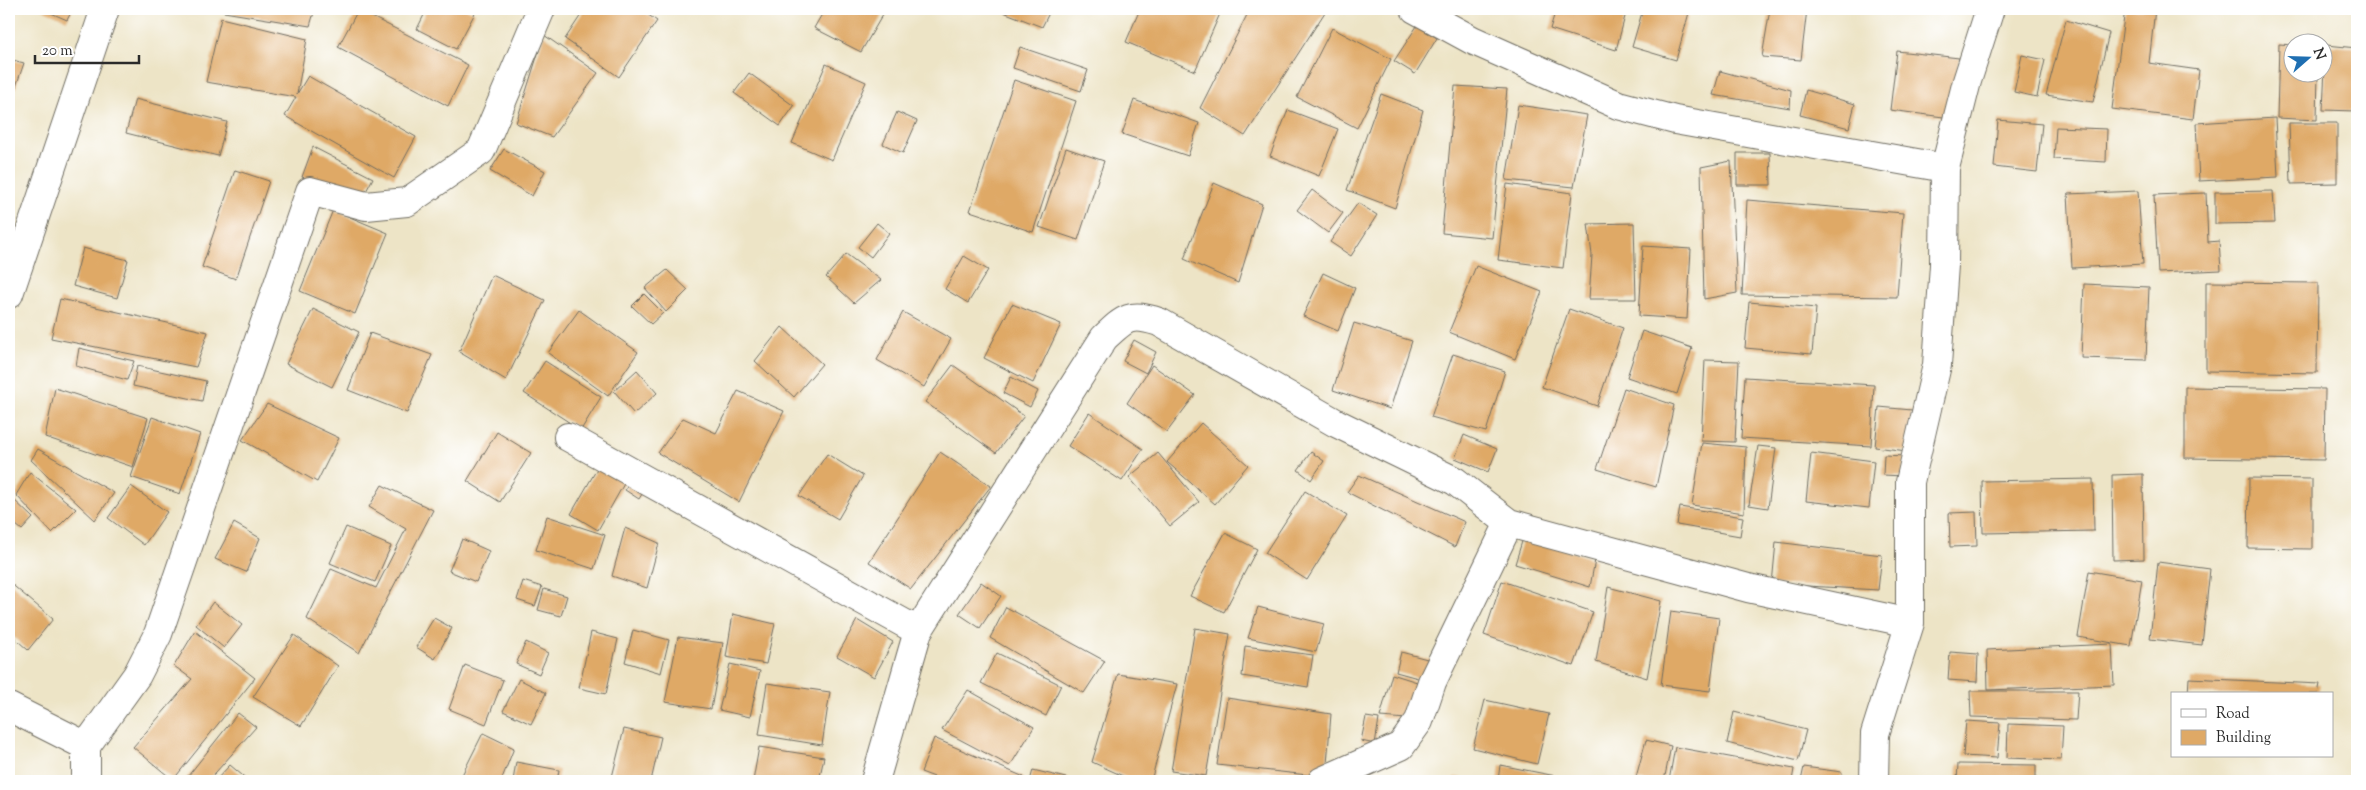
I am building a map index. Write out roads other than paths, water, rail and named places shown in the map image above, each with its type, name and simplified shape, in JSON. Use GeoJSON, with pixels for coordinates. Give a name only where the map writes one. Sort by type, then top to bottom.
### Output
{"type":"FeatureCollection","features":[{"type":"Feature","properties":{"kind":"street"},"geometry":{"type":"LineString","coordinates":[[9,294],[105,9]]}},
{"type":"Feature","properties":{"kind":"street"},"geometry":{"type":"LineString","coordinates":[[86,781],[86,746],[137,675],[158,634],[310,191],[366,206],[407,202],[481,151],[541,9]]}},
{"type":"Feature","properties":{"kind":"street"},"geometry":{"type":"LineString","coordinates":[[1415,9],[1497,52],[1618,105],[1675,120],[1945,168]]}},
{"type":"Feature","properties":{"kind":"street"},"geometry":{"type":"LineString","coordinates":[[1874,781],[1875,734],[1910,623],[1910,482],[1937,365],[1943,285],[1945,168],[1967,81],[1990,9]]}},
{"type":"Feature","properties":{"kind":"street"},"geometry":{"type":"LineString","coordinates":[[875,781],[918,631],[1104,338],[1120,322],[1138,315],[1159,322],[1336,423],[1455,481],[1510,523],[1748,588],[1910,623]]}},
{"type":"Feature","properties":{"kind":"street"},"geometry":{"type":"LineString","coordinates":[[568,437],[918,631]]}},
{"type":"Feature","properties":{"kind":"street"},"geometry":{"type":"LineString","coordinates":[[1322,781],[1400,746],[1419,721],[1432,682],[1510,523]]}},
{"type":"Feature","properties":{"kind":"street"},"geometry":{"type":"LineString","coordinates":[[9,707],[86,746]]}}]}
